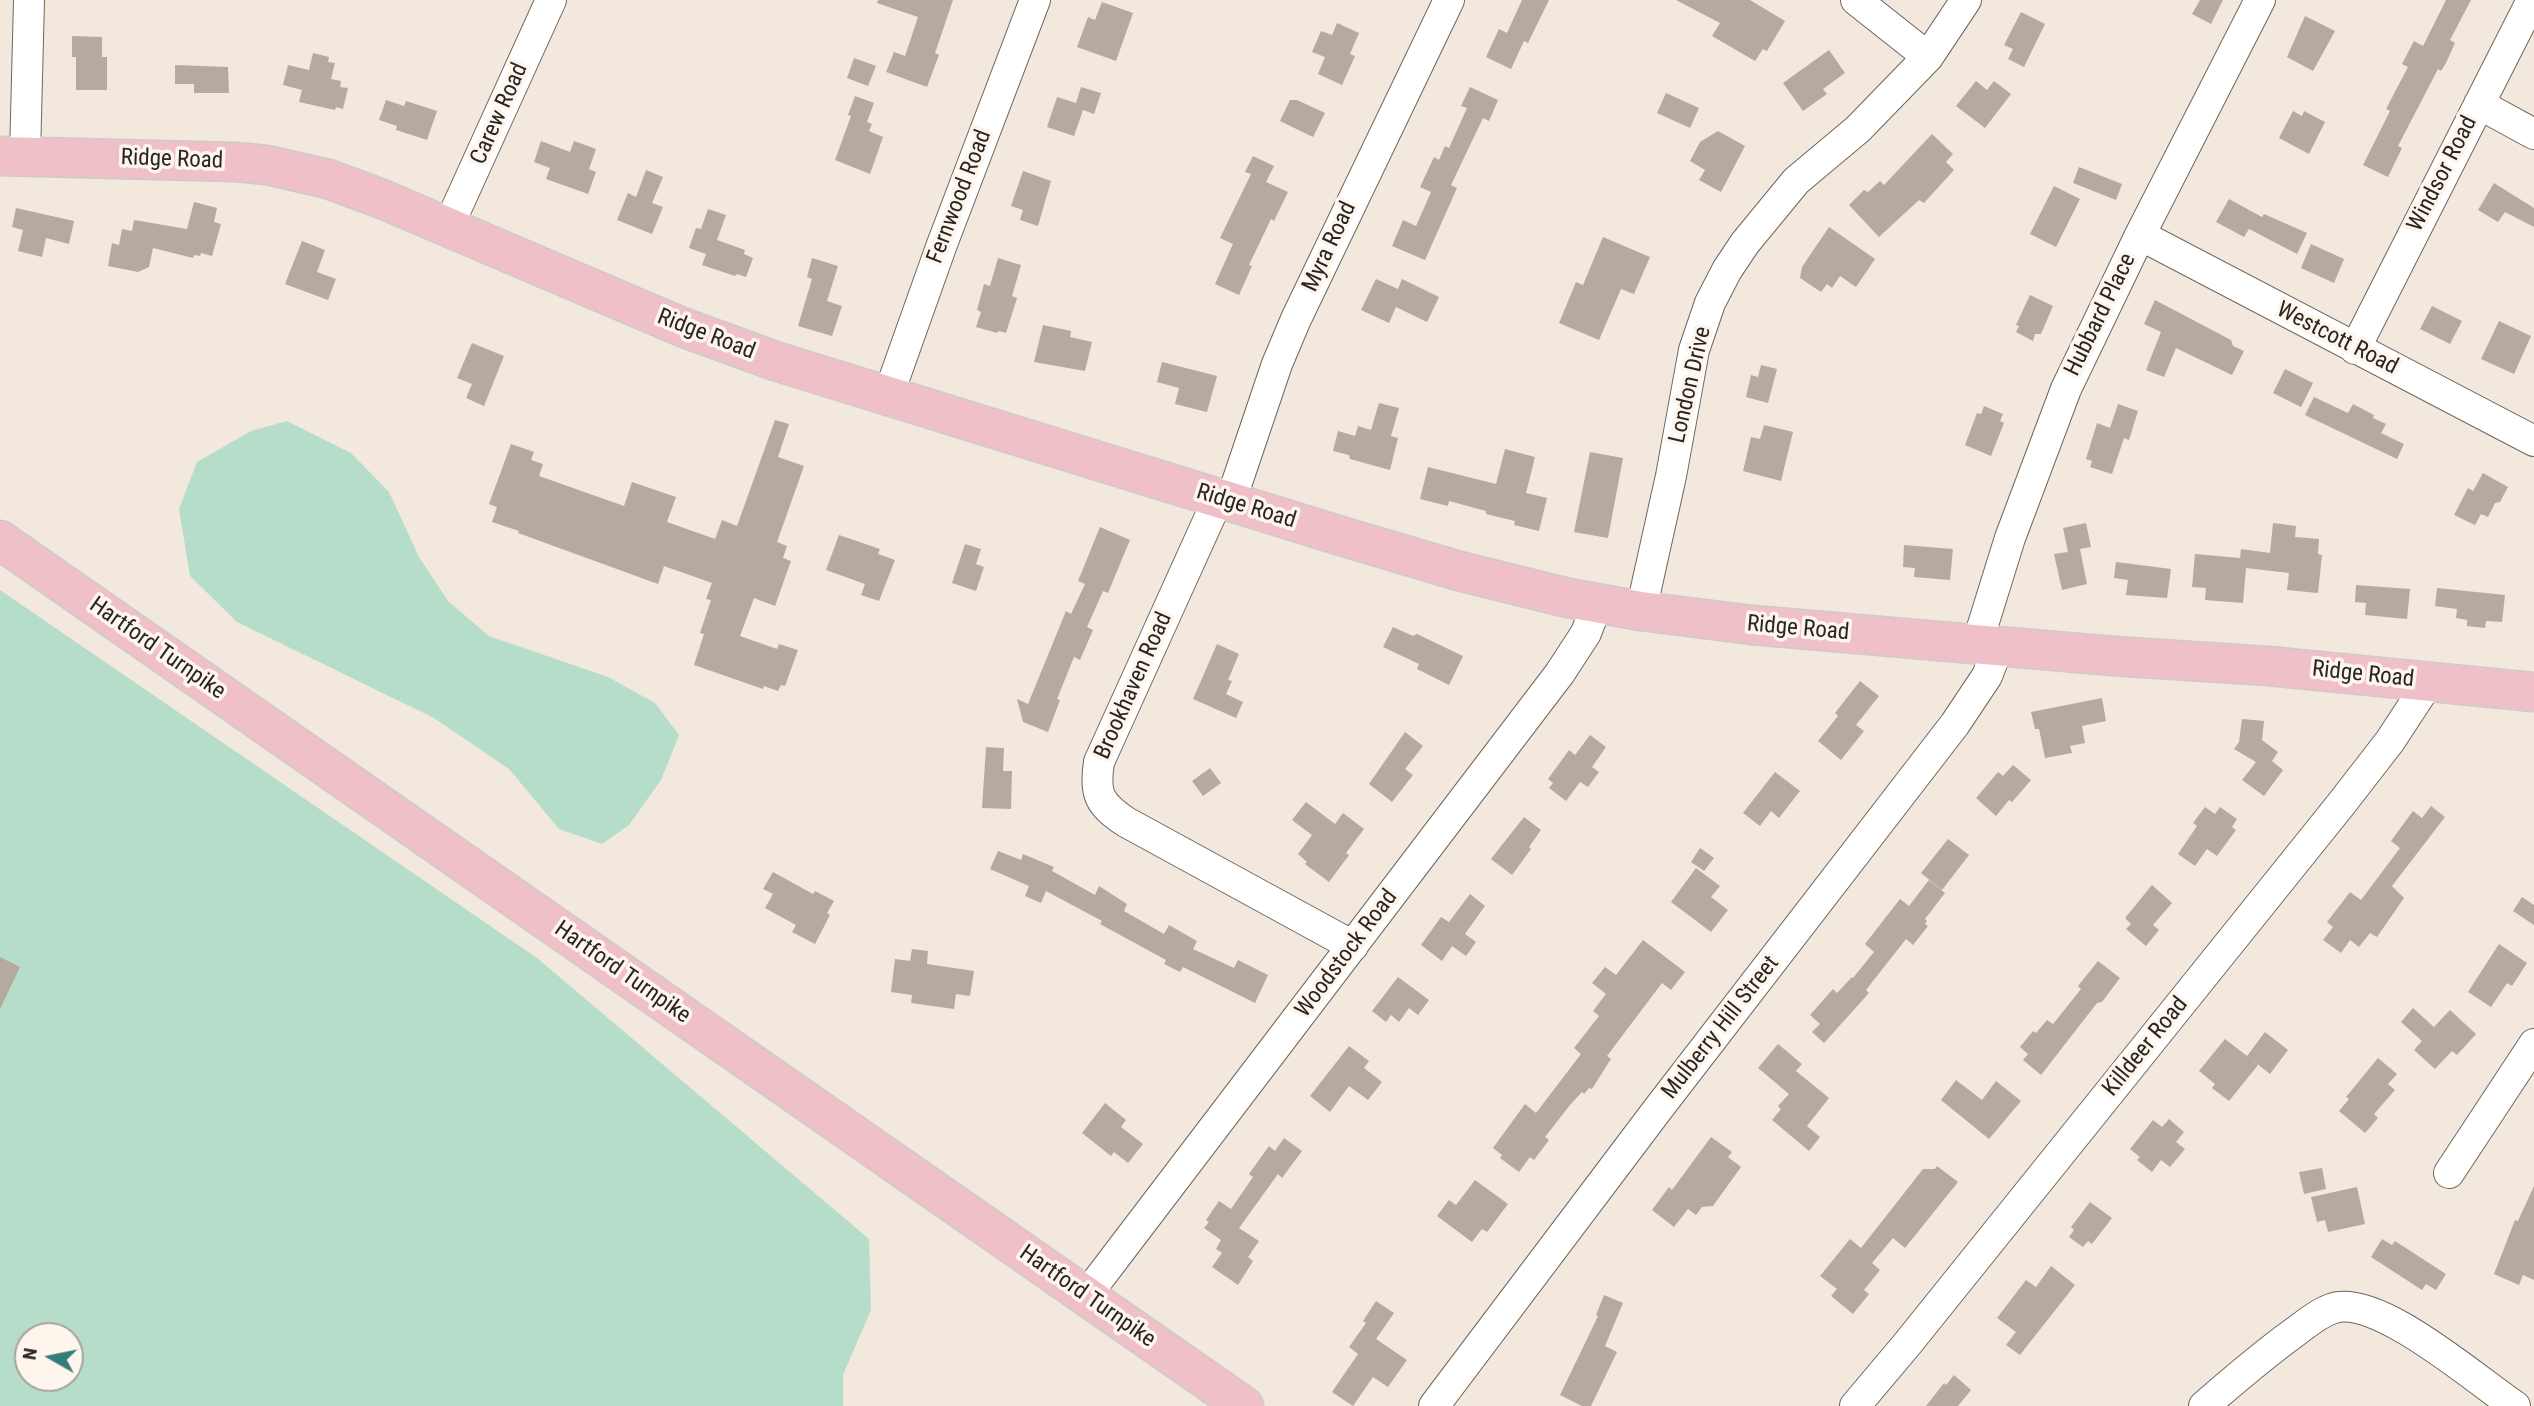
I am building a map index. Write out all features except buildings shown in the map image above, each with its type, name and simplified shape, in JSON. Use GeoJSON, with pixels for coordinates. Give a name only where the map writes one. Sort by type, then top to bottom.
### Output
{"type":"FeatureCollection","features":[{"type":"Feature","properties":{"kind":"main road","name":"Ridge Road"},"geometry":{"type":"LineString","coordinates":[[13,156],[267,164],[328,179],[720,342],[1224,501],[1473,574],[1597,604],[1752,625],[2268,666],[2534,692]]}},
{"type":"Feature","properties":{"kind":"main road","name":"Hartford Turnpike"},"geometry":{"type":"LineString","coordinates":[[0,540],[1244,1406]]}},
{"type":"Feature","properties":{"kind":"street"},"geometry":{"type":"LineString","coordinates":[[13,156],[30,0]]}},
{"type":"Feature","properties":{"kind":"street","name":"Carew Road"},"geometry":{"type":"LineString","coordinates":[[448,227],[551,0]]}},
{"type":"Feature","properties":{"kind":"street","name":"Fernwood Road"},"geometry":{"type":"LineString","coordinates":[[888,396],[940,247],[1035,0]]}},
{"type":"Feature","properties":{"kind":"street","name":"Myra Road"},"geometry":{"type":"LineString","coordinates":[[1224,501],[1296,319],[1450,0]]}},
{"type":"Feature","properties":{"kind":"street"},"geometry":{"type":"LineString","coordinates":[[1856,0],[1928,57]]}},
{"type":"Feature","properties":{"kind":"street","name":"London Drive"},"geometry":{"type":"LineString","coordinates":[[1641,611],[1671,476],[1694,350],[1710,303],[1727,270],[1745,243],[1796,181],[1858,129],[1928,57],[1966,0]]}},
{"type":"Feature","properties":{"kind":"street","name":"Hubbard Place"},"geometry":{"type":"LineString","coordinates":[[1988,645],[2010,538],[2066,388],[2140,235],[2260,0]]}},
{"type":"Feature","properties":{"kind":"street","name":"Windsor Road"},"geometry":{"type":"LineString","coordinates":[[2355,349],[2532,0]]}},
{"type":"Feature","properties":{"kind":"street"},"geometry":{"type":"LineString","coordinates":[[2479,104],[2534,134]]}},
{"type":"Feature","properties":{"kind":"street","name":"Westcott Road"},"geometry":{"type":"LineString","coordinates":[[2140,235],[2534,441]]}},
{"type":"Feature","properties":{"kind":"street","name":"Brookhaven Road"},"geometry":{"type":"LineString","coordinates":[[1224,501],[1099,762],[1096,781],[1099,799],[1111,812],[1126,822],[1353,946]]}},
{"type":"Feature","properties":{"kind":"street","name":"Woodstock Road"},"geometry":{"type":"LineString","coordinates":[[1085,1297],[1560,673],[1586,633],[1597,604]]}},
{"type":"Feature","properties":{"kind":"street","name":"Mulberry Hill Street"},"geometry":{"type":"LineString","coordinates":[[1434,1406],[1633,1140],[1955,724],[1987,676],[1988,645]]}},
{"type":"Feature","properties":{"kind":"street","name":"Killdeer Road"},"geometry":{"type":"LineString","coordinates":[[1855,1406],[2333,814],[2390,741],[2428,682]]}},
{"type":"Feature","properties":{"kind":"street"},"geometry":{"type":"LineString","coordinates":[[2449,1173],[2534,1044]]}},
{"type":"Feature","properties":{"kind":"street"},"geometry":{"type":"LineString","coordinates":[[2204,1406],[2274,1346],[2318,1315],[2344,1306],[2372,1312],[2410,1333],[2456,1362],[2515,1406]]}},
{"type":"Feature","properties":{"kind":"green space"},"geometry":{"type":"Polygon","coordinates":[[[287,421],[351,453],[389,492],[419,557],[448,601],[489,636],[608,677],[655,703],[679,735],[661,780],[629,825],[602,844],[559,829],[509,769],[434,718],[237,622],[190,576],[179,509],[197,462],[251,431],[287,421]]]}},
{"type":"Feature","properties":{"kind":"green space"},"geometry":{"type":"Polygon","coordinates":[[[0,590],[537,958],[869,1239],[871,1310],[843,1375],[843,1406],[0,1406],[0,590]]]}}]}
